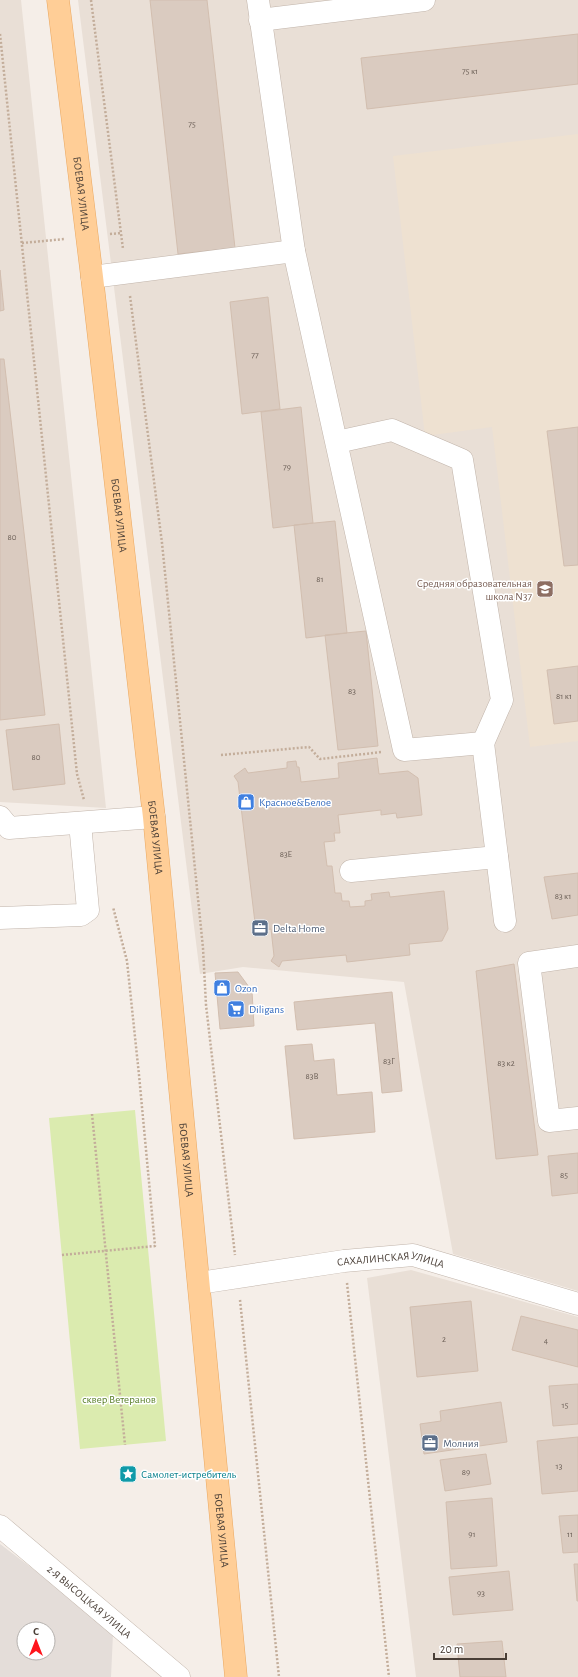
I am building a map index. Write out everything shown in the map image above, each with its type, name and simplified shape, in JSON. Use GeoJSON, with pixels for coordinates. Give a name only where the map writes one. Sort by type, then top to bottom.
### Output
{"type":"FeatureCollection","features":[{"type":"Feature","properties":{"kind":"main road","name":"БОЕВАЯ УЛИЦА"},"geometry":{"type":"LineString","coordinates":[[58,0],[92,277],[154,817],[236,1677]]}},
{"type":"Feature","properties":{"kind":"street"},"geometry":{"type":"LineString","coordinates":[[424,0],[259,10],[294,251],[404,750],[483,742]]}},
{"type":"Feature","properties":{"kind":"street"},"geometry":{"type":"LineString","coordinates":[[92,277],[294,251]]}},
{"type":"Feature","properties":{"kind":"street"},"geometry":{"type":"LineString","coordinates":[[337,442],[392,430],[462,460],[502,700],[483,742],[505,921]]}},
{"type":"Feature","properties":{"kind":"street"},"geometry":{"type":"LineString","coordinates":[[3,827],[85,823],[154,817]]}},
{"type":"Feature","properties":{"kind":"street"},"geometry":{"type":"LineString","coordinates":[[0,918],[81,915],[88,910],[85,823]]}},
{"type":"Feature","properties":{"kind":"street"},"geometry":{"type":"LineString","coordinates":[[351,871],[497,857]]}},
{"type":"Feature","properties":{"kind":"street"},"geometry":{"type":"LineString","coordinates":[[578,956],[529,963],[549,1121],[578,1118]]}},
{"type":"Feature","properties":{"kind":"street","name":"САХАЛИНСКАЯ УЛИЦА"},"geometry":{"type":"LineString","coordinates":[[199,1283],[344,1261],[413,1255],[578,1304]]}},
{"type":"Feature","properties":{"kind":"street","name":"2-Я ВЫСОЦКАЯ УЛИЦА"},"geometry":{"type":"LineString","coordinates":[[0,1526],[179,1677]]}},
{"type":"Feature","properties":{"kind":"path"},"geometry":{"type":"LineString","coordinates":[[91,0],[162,543],[203,948],[206,1005],[238,1277],[279,1677]]}},
{"type":"Feature","properties":{"kind":"path"},"geometry":{"type":"LineString","coordinates":[[0,34],[77,774],[85,823]]}},
{"type":"Feature","properties":{"kind":"path"},"geometry":{"type":"LineString","coordinates":[[221,755],[309,747],[320,759],[404,750]]}},
{"type":"Feature","properties":{"kind":"path"},"geometry":{"type":"LineString","coordinates":[[62,1255],[155,1246],[139,1074],[126,961],[111,899]]}},
{"type":"Feature","properties":{"kind":"path"},"geometry":{"type":"LineString","coordinates":[[92,1114],[125,1445]]}},
{"type":"Feature","properties":{"kind":"path"},"geometry":{"type":"LineString","coordinates":[[344,1261],[389,1677]]}},
{"type":"Feature","properties":{"kind":"shaded area"},"geometry":{"type":"Polygon","coordinates":[[[0,0],[21,0],[106,808],[0,802],[0,0]]]}},
{"type":"Feature","properties":{"kind":"shaded area"},"geometry":{"type":"Polygon","coordinates":[[[78,0],[578,0],[578,1291],[453,1254],[404,982],[243,967],[200,974],[78,0]]]}},
{"type":"Feature","properties":{"kind":"shaded area","name":"Средняя образовательная школа N37"},"geometry":{"type":"Polygon","coordinates":[[[578,134],[578,741],[530,747],[492,427],[425,436],[393,156],[578,134]]]}},
{"type":"Feature","properties":{"kind":"shaded area"},"geometry":{"type":"Polygon","coordinates":[[[411,1270],[578,1317],[578,1677],[416,1677],[367,1278],[411,1270]]]}},
{"type":"Feature","properties":{"kind":"shaded area"},"geometry":{"type":"Polygon","coordinates":[[[0,1544],[70,1597],[113,1634],[111,1677],[0,1677],[0,1544]]]}},
{"type":"Feature","properties":{"kind":"green space","name":"сквер Ветеранов"},"geometry":{"type":"Polygon","coordinates":[[[135,1110],[166,1441],[80,1449],[49,1118],[135,1110]]]}},
{"type":"Feature","properties":{"kind":"building"},"geometry":{"type":"Polygon","coordinates":[[[150,0],[207,0],[235,248],[178,254],[150,0]]]}},
{"type":"Feature","properties":{"kind":"building"},"geometry":{"type":"Polygon","coordinates":[[[578,34],[578,84],[367,109],[361,58],[578,34]]]}},
{"type":"Feature","properties":{"kind":"building"},"geometry":{"type":"Polygon","coordinates":[[[0,270],[4,310],[0,311],[0,270]]]}},
{"type":"Feature","properties":{"kind":"building"},"geometry":{"type":"Polygon","coordinates":[[[268,297],[280,409],[242,414],[230,302],[268,297]]]}},
{"type":"Feature","properties":{"kind":"building"},"geometry":{"type":"Polygon","coordinates":[[[0,359],[4,359],[45,715],[0,720],[0,359]]]}},
{"type":"Feature","properties":{"kind":"building"},"geometry":{"type":"Polygon","coordinates":[[[301,407],[313,523],[273,528],[261,412],[301,407]]]}},
{"type":"Feature","properties":{"kind":"building"},"geometry":{"type":"Polygon","coordinates":[[[578,427],[578,565],[564,566],[547,431],[578,427]]]}},
{"type":"Feature","properties":{"kind":"building"},"geometry":{"type":"Polygon","coordinates":[[[335,521],[347,633],[306,638],[294,525],[335,521]]]}},
{"type":"Feature","properties":{"kind":"building"},"geometry":{"type":"Polygon","coordinates":[[[366,631],[378,746],[338,750],[325,635],[366,631]]]}},
{"type":"Feature","properties":{"kind":"building"},"geometry":{"type":"Polygon","coordinates":[[[578,666],[578,721],[554,724],[547,670],[578,666]]]}},
{"type":"Feature","properties":{"kind":"building"},"geometry":{"type":"Polygon","coordinates":[[[59,724],[65,784],[13,790],[6,730],[59,724]]]}},
{"type":"Feature","properties":{"kind":"building"},"geometry":{"type":"Polygon","coordinates":[[[377,758],[379,774],[408,771],[418,778],[422,815],[397,818],[396,813],[381,815],[381,810],[338,815],[340,833],[334,833],[335,841],[324,842],[327,866],[332,866],[335,893],[341,893],[342,901],[349,901],[350,907],[365,906],[365,901],[372,900],[371,894],[389,892],[390,897],[444,891],[448,929],[442,941],[409,944],[410,955],[347,962],[346,955],[282,961],[279,967],[271,961],[274,956],[271,929],[256,931],[238,782],[234,776],[245,768],[248,773],[287,768],[287,762],[296,761],[297,767],[299,767],[301,782],[339,778],[338,763],[377,758]]]}},
{"type":"Feature","properties":{"kind":"building"},"geometry":{"type":"Polygon","coordinates":[[[578,873],[578,915],[552,919],[544,877],[578,873]]]}},
{"type":"Feature","properties":{"kind":"building"},"geometry":{"type":"Polygon","coordinates":[[[514,964],[538,1155],[496,1159],[476,971],[514,964]]]}},
{"type":"Feature","properties":{"kind":"building","name":"Diligans"},"geometry":{"type":"Polygon","coordinates":[[[238,972],[252,991],[254,1026],[220,1029],[215,973],[238,972]]]}},
{"type":"Feature","properties":{"kind":"building"},"geometry":{"type":"Polygon","coordinates":[[[392,992],[402,1091],[382,1093],[375,1023],[297,1030],[294,1002],[392,992]]]}},
{"type":"Feature","properties":{"kind":"building"},"geometry":{"type":"Polygon","coordinates":[[[312,1044],[314,1061],[334,1059],[337,1095],[372,1092],[375,1132],[294,1139],[285,1046],[312,1044]]]}},
{"type":"Feature","properties":{"kind":"building"},"geometry":{"type":"Polygon","coordinates":[[[578,1153],[578,1193],[552,1196],[548,1156],[578,1153]]]}},
{"type":"Feature","properties":{"kind":"building"},"geometry":{"type":"Polygon","coordinates":[[[471,1301],[478,1371],[417,1377],[410,1307],[471,1301]]]}},
{"type":"Feature","properties":{"kind":"building"},"geometry":{"type":"Polygon","coordinates":[[[521,1316],[578,1330],[578,1367],[512,1350],[521,1316]]]}},
{"type":"Feature","properties":{"kind":"building"},"geometry":{"type":"Polygon","coordinates":[[[578,1384],[578,1424],[553,1426],[549,1386],[578,1384]]]}},
{"type":"Feature","properties":{"kind":"building"},"geometry":{"type":"Polygon","coordinates":[[[501,1402],[507,1442],[424,1454],[420,1424],[441,1421],[440,1411],[501,1402]]]}},
{"type":"Feature","properties":{"kind":"building"},"geometry":{"type":"Polygon","coordinates":[[[578,1437],[578,1491],[542,1494],[537,1441],[578,1437]]]}},
{"type":"Feature","properties":{"kind":"building"},"geometry":{"type":"Polygon","coordinates":[[[486,1454],[491,1484],[445,1491],[440,1460],[486,1454]]]}},
{"type":"Feature","properties":{"kind":"building"},"geometry":{"type":"Polygon","coordinates":[[[492,1498],[497,1566],[451,1569],[446,1502],[492,1498]]]}},
{"type":"Feature","properties":{"kind":"building"},"geometry":{"type":"Polygon","coordinates":[[[578,1515],[578,1552],[563,1553],[559,1516],[578,1515]]]}},
{"type":"Feature","properties":{"kind":"building"},"geometry":{"type":"Polygon","coordinates":[[[574,1564],[578,1564],[578,1601],[577,1601],[574,1564]]]}},
{"type":"Feature","properties":{"kind":"building"},"geometry":{"type":"Polygon","coordinates":[[[509,1571],[513,1610],[453,1615],[449,1577],[509,1571]]]}},
{"type":"Feature","properties":{"kind":"building"},"geometry":{"type":"Polygon","coordinates":[[[502,1641],[506,1677],[460,1677],[457,1644],[502,1641]]]}},
{"type":"Feature","properties":{"kind":"place","name":"Средняя образовательная школа N37"},"geometry":{"type":"Point","coordinates":[545,589]}},
{"type":"Feature","properties":{"kind":"place","name":"Красное&Белое"},"geometry":{"type":"Point","coordinates":[246,802]}},
{"type":"Feature","properties":{"kind":"place","name":"Delta Home"},"geometry":{"type":"Point","coordinates":[260,928]}},
{"type":"Feature","properties":{"kind":"place","name":"Ozon"},"geometry":{"type":"Point","coordinates":[222,988]}},
{"type":"Feature","properties":{"kind":"place","name":"Diligans"},"geometry":{"type":"Point","coordinates":[236,1009]}},
{"type":"Feature","properties":{"kind":"place","name":"Молния"},"geometry":{"type":"Point","coordinates":[430,1443]}},
{"type":"Feature","properties":{"kind":"place","name":"Самолет-истребитель"},"geometry":{"type":"Point","coordinates":[128,1474]}}]}
